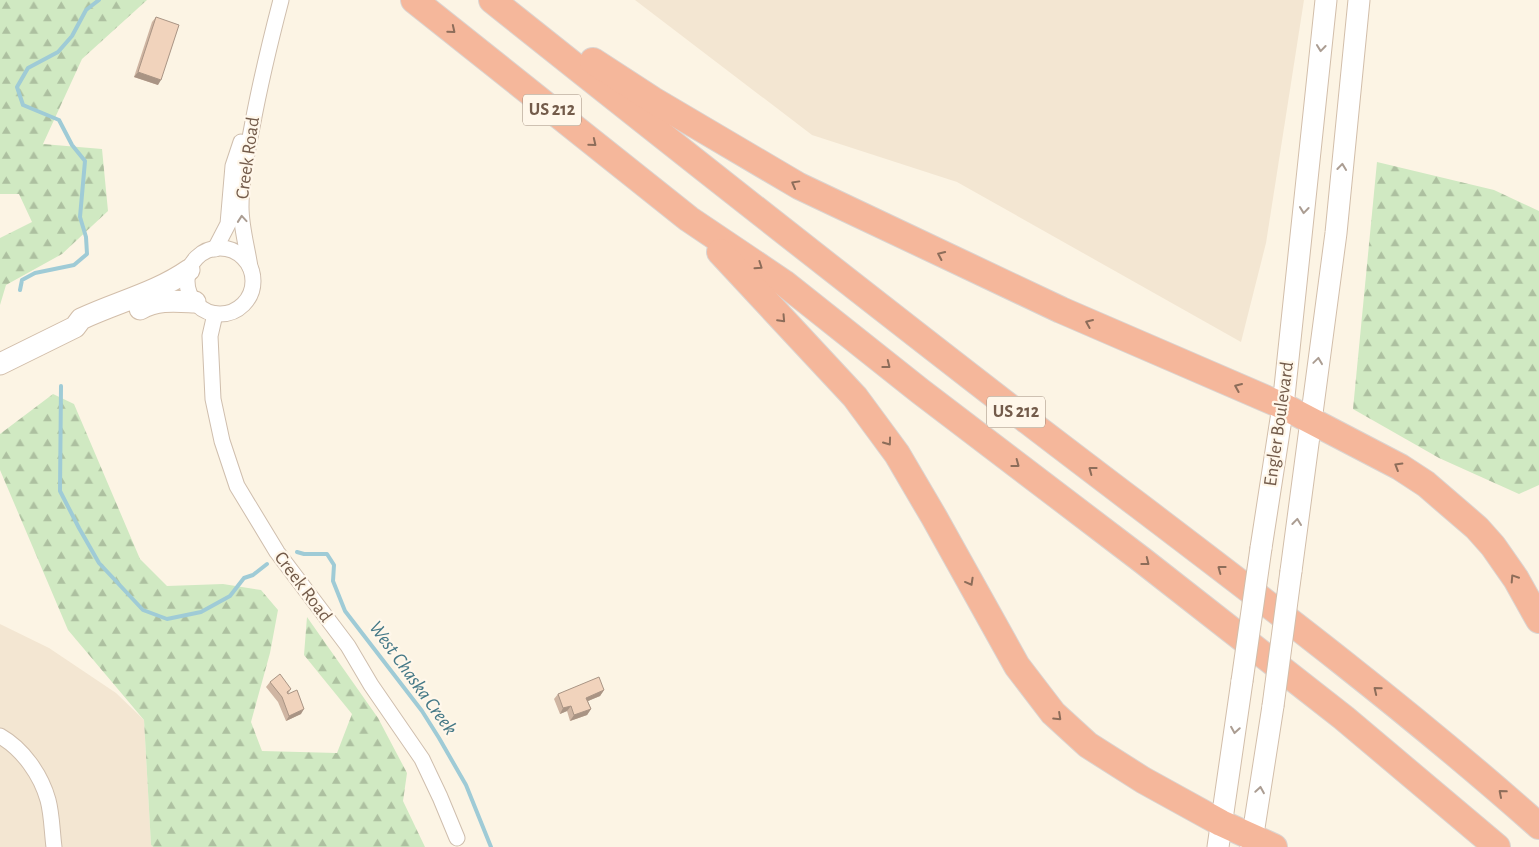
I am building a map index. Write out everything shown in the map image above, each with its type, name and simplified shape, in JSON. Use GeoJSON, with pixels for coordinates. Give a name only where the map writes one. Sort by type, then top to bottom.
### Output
{"type":"FeatureCollection","features":[{"type":"Feature","properties":{"kind":"highway","name":"US 212"},"geometry":{"type":"LineString","coordinates":[[414,0],[689,220],[784,283],[920,391],[1142,560],[1344,718],[1497,847]]}},
{"type":"Feature","properties":{"kind":"highway","name":"US 212"},"geometry":{"type":"LineString","coordinates":[[492,0],[985,388],[1315,641],[1474,768],[1539,826]]}},
{"type":"Feature","properties":{"kind":"highway"},"geometry":{"type":"LineString","coordinates":[[497,0],[654,100],[799,186],[1061,310],[1283,406],[1374,452],[1426,484],[1477,528],[1493,546],[1516,579],[1539,620]]}},
{"type":"Feature","properties":{"kind":"highway"},"geometry":{"type":"LineString","coordinates":[[689,220],[855,397],[902,462],[1017,666],[1053,713],[1088,745],[1143,780],[1219,835],[1259,844]]}},
{"type":"Feature","properties":{"kind":"main road","name":"Engler Boulevard"},"geometry":{"type":"LineString","coordinates":[[1219,835],[1283,406],[1326,0]]}},
{"type":"Feature","properties":{"kind":"main road","name":"Engler Boulevard"},"geometry":{"type":"LineString","coordinates":[[1259,844],[1273,706],[1336,233],[1359,0]]}},
{"type":"Feature","properties":{"kind":"main road"},"geometry":{"type":"LineString","coordinates":[[75,327],[81,319],[174,281],[190,270]]}},
{"type":"Feature","properties":{"kind":"main road"},"geometry":{"type":"LineString","coordinates":[[0,364],[75,327],[92,326],[117,320],[146,306],[166,300],[195,302]]}},
{"type":"Feature","properties":{"kind":"street","name":"Creek Road"},"geometry":{"type":"LineString","coordinates":[[250,268],[243,232],[241,208],[245,160],[261,78],[281,0]]}},
{"type":"Feature","properties":{"kind":"street","name":"Creek Road"},"geometry":{"type":"LineString","coordinates":[[215,249],[228,224],[232,166],[261,78]]}},
{"type":"Feature","properties":{"kind":"street"},"geometry":{"type":"LineString","coordinates":[[215,249],[226,249],[236,252],[250,268],[253,277],[249,297],[243,306],[234,311],[215,314],[203,310],[189,292],[190,270],[195,260],[204,253],[215,249]]}},
{"type":"Feature","properties":{"kind":"street","name":"Creek Road"},"geometry":{"type":"LineString","coordinates":[[215,314],[210,336],[213,399],[222,441],[237,486],[277,552],[348,646],[422,759],[457,838]]}},
{"type":"Feature","properties":{"kind":"street"},"geometry":{"type":"LineString","coordinates":[[0,736],[9,741],[24,755],[41,782],[48,800],[54,847]]}},
{"type":"Feature","properties":{"kind":"shaded area"},"geometry":{"type":"Polygon","coordinates":[[[635,0],[1304,0],[1266,243],[1241,342],[957,182],[812,135],[635,0]]]}},
{"type":"Feature","properties":{"kind":"shaded area"},"geometry":{"type":"Polygon","coordinates":[[[0,624],[49,648],[116,693],[144,720],[151,845],[153,847],[0,847],[0,624]]]}},
{"type":"Feature","properties":{"kind":"green space"},"geometry":{"type":"Polygon","coordinates":[[[0,0],[147,0],[82,59],[43,144],[102,149],[108,211],[62,254],[6,285],[0,305],[0,238],[32,222],[19,194],[0,194],[0,0]]]}},
{"type":"Feature","properties":{"kind":"green space"},"geometry":{"type":"Polygon","coordinates":[[[1377,162],[1494,190],[1539,211],[1539,485],[1519,494],[1439,458],[1353,409],[1377,162]]]}},
{"type":"Feature","properties":{"kind":"green space"},"geometry":{"type":"Polygon","coordinates":[[[53,394],[74,404],[140,559],[167,586],[223,584],[261,590],[278,610],[270,653],[251,722],[262,751],[337,753],[352,714],[304,655],[307,617],[378,718],[407,773],[403,801],[425,847],[153,847],[151,845],[144,720],[68,630],[0,470],[0,434],[53,394]]]}},
{"type":"Feature","properties":{"kind":"building"},"geometry":{"type":"Polygon","coordinates":[[[156,17],[179,25],[161,80],[138,72],[156,17]]]}},
{"type":"Feature","properties":{"kind":"building"},"geometry":{"type":"Polygon","coordinates":[[[280,674],[291,689],[287,692],[288,694],[297,690],[304,709],[289,716],[282,697],[270,682],[280,674]]]}},
{"type":"Feature","properties":{"kind":"building"},"geometry":{"type":"Polygon","coordinates":[[[599,677],[604,690],[586,698],[591,709],[574,715],[571,706],[563,708],[558,694],[599,677]]]}},
{"type":"Feature","properties":{"kind":"waterway","name":"West Chaska Creek"},"geometry":{"type":"LineString","coordinates":[[20,290],[22,280],[35,273],[74,265],[87,254],[86,237],[80,217],[85,161],[72,145],[59,120],[23,105],[17,87],[28,68],[58,52],[72,36],[86,10],[99,0]]}},
{"type":"Feature","properties":{"kind":"waterway","name":"West Chaska Creek"},"geometry":{"type":"LineString","coordinates":[[61,386],[60,491],[99,563],[143,610],[167,619],[201,612],[230,596],[244,578],[253,575],[267,564]]}},
{"type":"Feature","properties":{"kind":"waterway","name":"West Chaska Creek"},"geometry":{"type":"LineString","coordinates":[[297,552],[304,554],[327,554],[334,565],[333,581],[345,611],[422,711],[439,738],[466,785],[491,847]]}}]}
